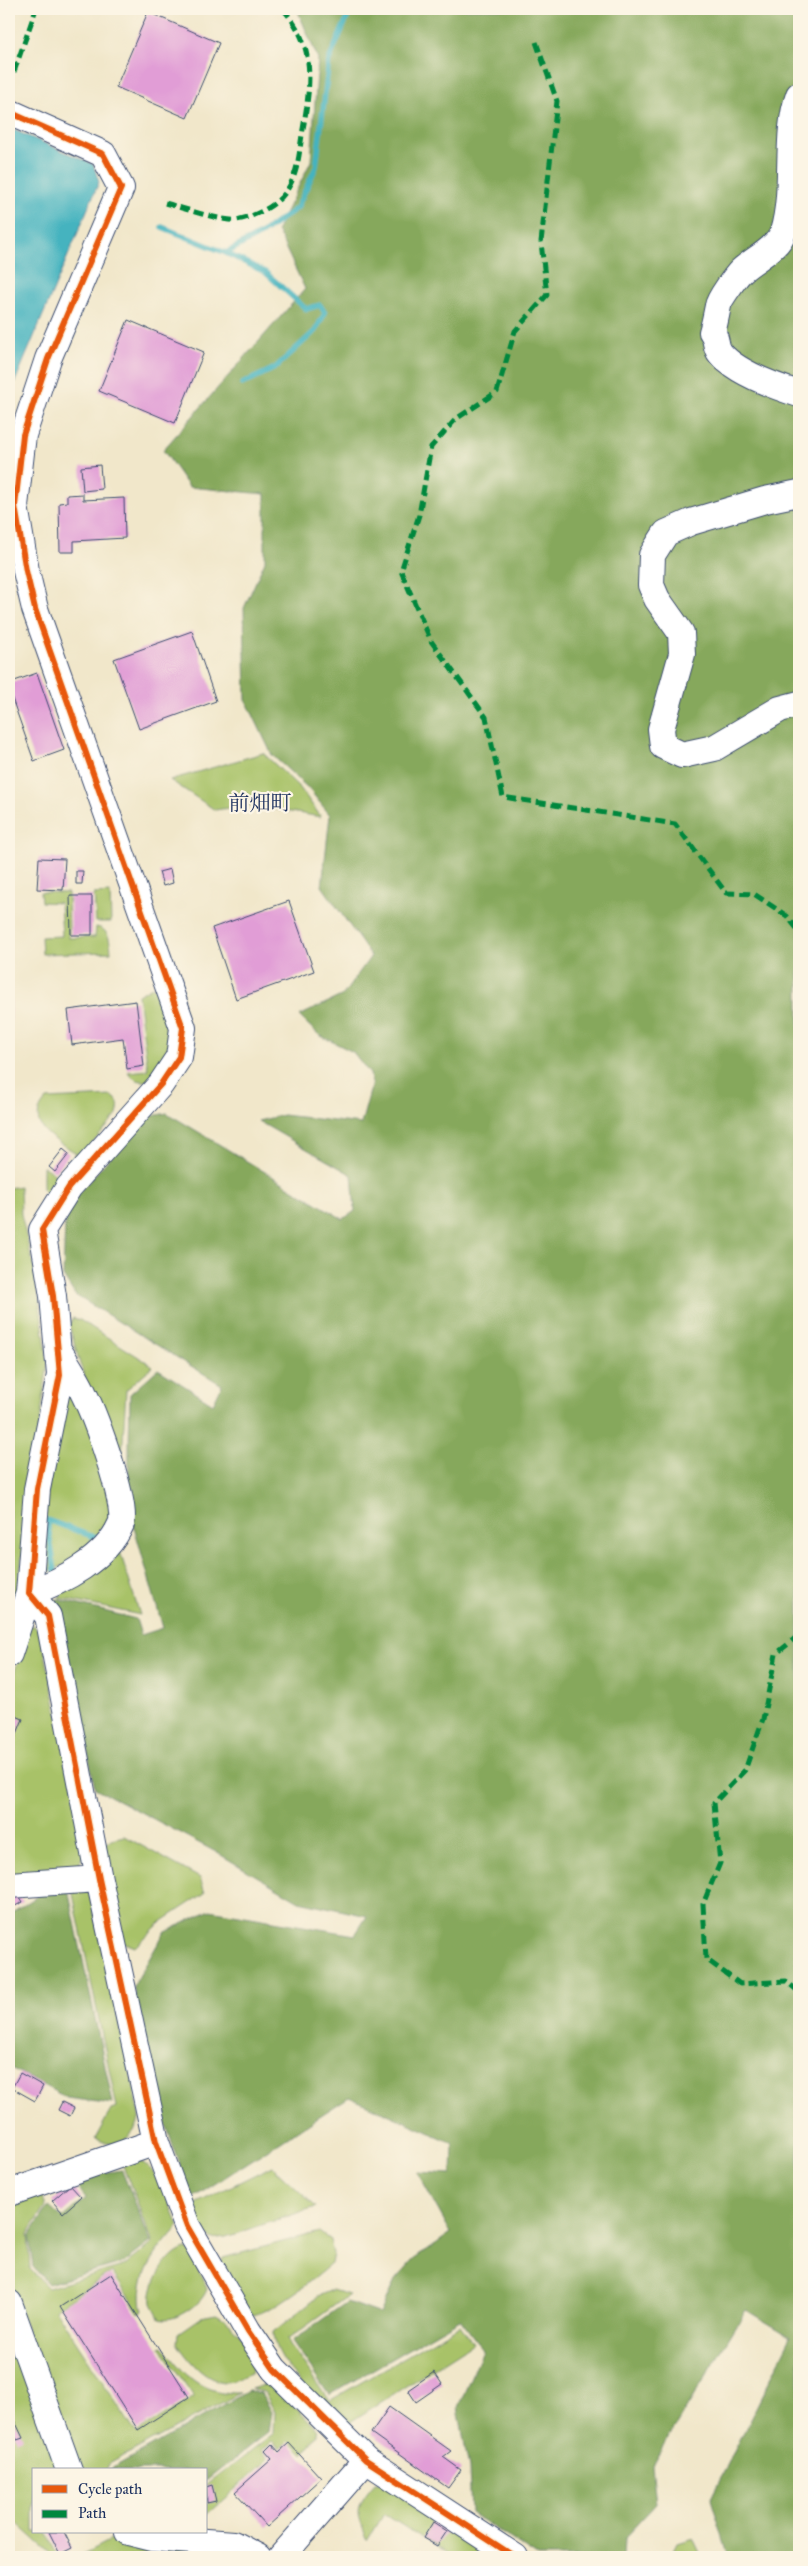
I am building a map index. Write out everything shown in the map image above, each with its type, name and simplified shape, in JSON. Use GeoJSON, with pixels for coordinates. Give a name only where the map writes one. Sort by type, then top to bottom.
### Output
{"type":"FeatureCollection","features":[{"type":"Feature","properties":{"kind":"street"},"geometry":{"type":"LineString","coordinates":[[799,95],[793,112],[790,199],[782,235],[770,248],[740,272],[718,305],[718,315],[712,332],[715,336],[719,352],[743,371],[799,394]]}},
{"type":"Feature","properties":{"kind":"street"},"geometry":{"type":"LineString","coordinates":[[9,112],[103,154],[121,188],[41,380],[23,435],[15,506],[26,571],[35,609],[183,1028],[179,1057],[161,1084],[69,1187],[42,1230],[53,1296],[60,1375],[37,1489],[29,1593],[9,1654]]}},
{"type":"Feature","properties":{"kind":"street"},"geometry":{"type":"LineString","coordinates":[[799,493],[765,500],[691,522],[666,533],[652,555],[651,585],[657,598],[680,633],[682,647],[682,654],[661,729],[663,746],[682,756],[714,748],[780,710],[799,704]]}},
{"type":"Feature","properties":{"kind":"street"},"geometry":{"type":"LineString","coordinates":[[29,1593],[58,1582],[105,1549],[121,1524],[123,1516],[115,1477],[85,1395],[58,1348]]}},
{"type":"Feature","properties":{"kind":"street"},"geometry":{"type":"LineString","coordinates":[[29,1593],[48,1616],[99,1879],[156,2142],[187,2226],[248,2331],[274,2369],[366,2460],[515,2557]]}},
{"type":"Feature","properties":{"kind":"street"},"geometry":{"type":"LineString","coordinates":[[9,1885],[99,1879]]}},
{"type":"Feature","properties":{"kind":"street"},"geometry":{"type":"LineString","coordinates":[[9,2192],[156,2142]]}},
{"type":"Feature","properties":{"kind":"street"},"geometry":{"type":"LineString","coordinates":[[9,2303],[67,2468]]}},
{"type":"Feature","properties":{"kind":"street"},"geometry":{"type":"LineString","coordinates":[[281,2557],[366,2460]]}},
{"type":"Feature","properties":{"kind":"street"},"geometry":{"type":"LineString","coordinates":[[136,2534],[152,2538],[233,2544],[258,2557]]}},
{"type":"Feature","properties":{"kind":"green space"},"geometry":{"type":"Polygon","coordinates":[[[297,9],[799,9],[799,2557],[729,2557],[711,2498],[791,2337],[746,2310],[652,2465],[656,2504],[624,2538],[623,2557],[538,2557],[471,2513],[469,2468],[458,2407],[483,2350],[460,2319],[329,2395],[292,2341],[347,2302],[380,2314],[395,2280],[413,2260],[451,2233],[417,2172],[452,2174],[453,2143],[349,2097],[190,2200],[166,2124],[133,1987],[164,1933],[210,1910],[355,1935],[367,1916],[299,1901],[214,1851],[95,1788],[56,1599],[136,1619],[141,1635],[163,1628],[128,1506],[130,1394],[158,1369],[213,1404],[222,1385],[75,1295],[63,1276],[65,1222],[78,1193],[147,1117],[167,1113],[343,1219],[355,1211],[352,1175],[258,1121],[283,1115],[361,1124],[372,1084],[370,1074],[353,1052],[319,1035],[299,1016],[343,995],[371,956],[322,886],[330,815],[308,788],[272,755],[246,700],[244,608],[265,561],[265,494],[189,487],[163,450],[305,289],[277,230],[311,161],[318,59],[297,9]]]}},
{"type":"Feature","properties":{"kind":"green space"},"geometry":{"type":"Polygon","coordinates":[[[263,753],[300,788],[321,817],[249,805],[215,810],[170,780],[263,753]]]}},
{"type":"Feature","properties":{"kind":"green space"},"geometry":{"type":"Polygon","coordinates":[[[40,892],[68,893],[69,938],[95,937],[96,927],[100,928],[108,936],[111,952],[42,954],[41,937],[62,936],[60,903],[41,902],[40,892]]]}},
{"type":"Feature","properties":{"kind":"green space"},"geometry":{"type":"Polygon","coordinates":[[[110,893],[111,922],[96,922],[94,894],[110,893]]]}},
{"type":"Feature","properties":{"kind":"green space"},"geometry":{"type":"Polygon","coordinates":[[[152,987],[159,989],[171,1027],[171,1036],[166,1056],[152,1081],[141,1081],[135,1079],[128,1072],[148,1070],[138,995],[152,987]]]}},
{"type":"Feature","properties":{"kind":"green space"},"geometry":{"type":"Polygon","coordinates":[[[112,1096],[118,1104],[117,1115],[52,1190],[46,1194],[43,1189],[43,1166],[57,1176],[76,1153],[45,1131],[38,1117],[40,1108],[47,1099],[112,1096]]]}},
{"type":"Feature","properties":{"kind":"green space"},"geometry":{"type":"Polygon","coordinates":[[[20,1186],[21,1214],[36,1277],[48,1362],[19,1580],[9,1611],[9,1188],[20,1186]]]}},
{"type":"Feature","properties":{"kind":"green space"},"geometry":{"type":"Polygon","coordinates":[[[73,1318],[80,1320],[153,1366],[126,1390],[121,1475],[80,1364],[69,1325],[73,1318]]]}},
{"type":"Feature","properties":{"kind":"green space"},"geometry":{"type":"Polygon","coordinates":[[[63,1393],[80,1394],[116,1516],[98,1550],[46,1573],[42,1520],[63,1393]]]}},
{"type":"Feature","properties":{"kind":"green space"},"geometry":{"type":"Polygon","coordinates":[[[117,1542],[140,1615],[59,1598],[64,1587],[117,1542]]]}},
{"type":"Feature","properties":{"kind":"green space"},"geometry":{"type":"Polygon","coordinates":[[[30,1625],[40,1629],[86,1849],[79,1864],[71,1871],[9,1876],[9,1689],[30,1625]]]}},
{"type":"Feature","properties":{"kind":"green space"},"geometry":{"type":"Polygon","coordinates":[[[124,1836],[200,1878],[205,1893],[161,1922],[135,1947],[123,1942],[104,1845],[111,1839],[124,1836]]]}},
{"type":"Feature","properties":{"kind":"green space"},"geometry":{"type":"Polygon","coordinates":[[[68,1889],[113,2104],[67,2098],[9,2067],[9,1915],[45,1891],[68,1889]]]}},
{"type":"Feature","properties":{"kind":"green space"},"geometry":{"type":"Polygon","coordinates":[[[72,1889],[89,1892],[140,2115],[132,2133],[125,2140],[115,2145],[95,2139],[111,2110],[117,2108],[72,1889]]]}},
{"type":"Feature","properties":{"kind":"green space"},"geometry":{"type":"Polygon","coordinates":[[[137,2159],[153,2171],[163,2188],[179,2226],[156,2254],[145,2275],[141,2299],[143,2311],[139,2313],[112,2272],[55,2309],[136,2433],[194,2397],[160,2347],[163,2346],[186,2374],[195,2381],[214,2390],[240,2393],[109,2464],[107,2468],[78,2468],[9,2283],[9,2203],[40,2193],[46,2206],[28,2234],[30,2269],[48,2288],[126,2265],[153,2243],[122,2163],[137,2159]]]}},
{"type":"Feature","properties":{"kind":"green space"},"geometry":{"type":"Polygon","coordinates":[[[272,2166],[316,2207],[226,2237],[212,2239],[202,2232],[191,2206],[272,2166]]]}},
{"type":"Feature","properties":{"kind":"green space"},"geometry":{"type":"Polygon","coordinates":[[[122,2170],[151,2242],[125,2262],[48,2284],[33,2267],[29,2236],[49,2206],[63,2218],[86,2198],[74,2183],[85,2175],[122,2170]]]}},
{"type":"Feature","properties":{"kind":"green space"},"geometry":{"type":"Polygon","coordinates":[[[319,2232],[330,2240],[333,2253],[331,2264],[281,2302],[260,2313],[251,2315],[220,2266],[223,2258],[319,2232]]]}},
{"type":"Feature","properties":{"kind":"green space"},"geometry":{"type":"Polygon","coordinates":[[[185,2249],[190,2251],[207,2289],[194,2307],[173,2318],[159,2318],[152,2303],[153,2287],[156,2279],[166,2263],[178,2252],[185,2249]]]}},
{"type":"Feature","properties":{"kind":"green space"},"geometry":{"type":"Polygon","coordinates":[[[332,2290],[349,2295],[287,2340],[329,2401],[460,2325],[473,2343],[347,2424],[313,2395],[290,2371],[275,2345],[273,2332],[318,2296],[332,2290]]]}},
{"type":"Feature","properties":{"kind":"green space"},"geometry":{"type":"Polygon","coordinates":[[[216,2314],[237,2331],[248,2347],[251,2356],[251,2373],[228,2382],[217,2381],[203,2373],[191,2362],[177,2343],[178,2333],[201,2317],[216,2314]]]}},
{"type":"Feature","properties":{"kind":"green space"},"geometry":{"type":"Polygon","coordinates":[[[9,2337],[59,2468],[32,2468],[32,2534],[47,2534],[59,2557],[54,2557],[9,2516],[9,2337]]]}},
{"type":"Feature","properties":{"kind":"green space"},"geometry":{"type":"Polygon","coordinates":[[[268,2384],[279,2389],[318,2430],[318,2435],[303,2454],[289,2440],[280,2449],[272,2441],[262,2450],[269,2459],[208,2513],[208,2483],[274,2433],[275,2412],[264,2392],[251,2389],[268,2384]]]}},
{"type":"Feature","properties":{"kind":"green space"},"geometry":{"type":"Polygon","coordinates":[[[248,2391],[261,2393],[272,2412],[269,2431],[208,2479],[208,2468],[113,2468],[248,2391]]]}},
{"type":"Feature","properties":{"kind":"green space"},"geometry":{"type":"Polygon","coordinates":[[[375,2483],[385,2483],[502,2557],[453,2557],[384,2514],[368,2540],[359,2517],[359,2510],[363,2498],[375,2483]]]}},
{"type":"Feature","properties":{"kind":"green space"},"geometry":{"type":"Polygon","coordinates":[[[117,2537],[233,2554],[230,2557],[206,2553],[191,2557],[78,2557],[117,2537]]]}},
{"type":"Feature","properties":{"kind":"green space"},"geometry":{"type":"Polygon","coordinates":[[[693,2538],[702,2557],[670,2557],[677,2543],[693,2538]]]}},
{"type":"Feature","properties":{"kind":"water"},"geometry":{"type":"Polygon","coordinates":[[[9,128],[93,164],[99,182],[9,396],[9,128]]]}},
{"type":"Feature","properties":{"kind":"building"},"geometry":{"type":"Polygon","coordinates":[[[148,12],[219,43],[187,118],[116,87],[148,12]]]}},
{"type":"Feature","properties":{"kind":"building"},"geometry":{"type":"Polygon","coordinates":[[[128,320],[204,352],[175,423],[99,391],[128,320]]]}},
{"type":"Feature","properties":{"kind":"building"},"geometry":{"type":"Polygon","coordinates":[[[100,465],[102,489],[83,491],[81,467],[100,465]]]}},
{"type":"Feature","properties":{"kind":"building"},"geometry":{"type":"Polygon","coordinates":[[[83,494],[83,500],[124,498],[125,538],[74,541],[74,552],[60,552],[59,503],[67,502],[67,495],[83,494]]]}},
{"type":"Feature","properties":{"kind":"building"},"geometry":{"type":"Polygon","coordinates":[[[192,631],[216,701],[139,729],[114,659],[192,631]]]}},
{"type":"Feature","properties":{"kind":"building"},"geometry":{"type":"Polygon","coordinates":[[[37,673],[64,750],[34,761],[9,690],[9,683],[37,673]]]}},
{"type":"Feature","properties":{"kind":"building"},"geometry":{"type":"Polygon","coordinates":[[[39,858],[65,859],[63,890],[37,889],[39,858]]]}},
{"type":"Feature","properties":{"kind":"building"},"geometry":{"type":"Polygon","coordinates":[[[170,869],[173,883],[163,886],[159,872],[170,869]]]}},
{"type":"Feature","properties":{"kind":"building"},"geometry":{"type":"Polygon","coordinates":[[[76,871],[83,871],[82,884],[76,884],[76,871]]]}},
{"type":"Feature","properties":{"kind":"building"},"geometry":{"type":"Polygon","coordinates":[[[70,896],[92,896],[92,935],[71,935],[70,896]]]}},
{"type":"Feature","properties":{"kind":"building"},"geometry":{"type":"Polygon","coordinates":[[[289,901],[314,971],[236,999],[212,928],[289,901]]]}},
{"type":"Feature","properties":{"kind":"building"},"geometry":{"type":"Polygon","coordinates":[[[9,987],[11,987],[11,1021],[9,1021],[9,987]]]}},
{"type":"Feature","properties":{"kind":"building"},"geometry":{"type":"Polygon","coordinates":[[[136,1001],[144,1066],[127,1069],[123,1038],[72,1045],[68,1010],[136,1001]]]}},
{"type":"Feature","properties":{"kind":"building"},"geometry":{"type":"Polygon","coordinates":[[[63,1149],[69,1154],[55,1172],[49,1167],[63,1149]]]}},
{"type":"Feature","properties":{"kind":"building"},"geometry":{"type":"Polygon","coordinates":[[[9,1713],[23,1719],[9,1753],[9,1713]]]}},
{"type":"Feature","properties":{"kind":"building"},"geometry":{"type":"Polygon","coordinates":[[[18,1894],[23,1902],[9,1909],[9,1899],[18,1894]]]}},
{"type":"Feature","properties":{"kind":"building"},"geometry":{"type":"Polygon","coordinates":[[[20,2073],[43,2086],[35,2101],[12,2088],[20,2073]]]}},
{"type":"Feature","properties":{"kind":"building"},"geometry":{"type":"Polygon","coordinates":[[[62,2102],[74,2108],[70,2116],[58,2110],[62,2102]]]}},
{"type":"Feature","properties":{"kind":"building"},"geometry":{"type":"Polygon","coordinates":[[[70,2185],[81,2197],[63,2213],[52,2201],[70,2185]]]}},
{"type":"Feature","properties":{"kind":"building"},"geometry":{"type":"Polygon","coordinates":[[[111,2274],[189,2397],[138,2430],[60,2307],[111,2274]]]}},
{"type":"Feature","properties":{"kind":"building"},"geometry":{"type":"Polygon","coordinates":[[[434,2372],[442,2384],[416,2402],[408,2390],[434,2372]]]}},
{"type":"Feature","properties":{"kind":"building"},"geometry":{"type":"Polygon","coordinates":[[[389,2407],[451,2451],[443,2457],[461,2470],[448,2488],[371,2433],[389,2407]]]}},
{"type":"Feature","properties":{"kind":"building"},"geometry":{"type":"Polygon","coordinates":[[[15,2421],[23,2438],[17,2440],[9,2424],[15,2421]]]}},
{"type":"Feature","properties":{"kind":"building"},"geometry":{"type":"Polygon","coordinates":[[[289,2443],[321,2478],[267,2527],[235,2492],[272,2459],[265,2451],[272,2444],[279,2452],[289,2443]]]}},
{"type":"Feature","properties":{"kind":"building"},"geometry":{"type":"Polygon","coordinates":[[[212,2485],[216,2501],[208,2503],[208,2486],[212,2485]]]}},
{"type":"Feature","properties":{"kind":"building"},"geometry":{"type":"Polygon","coordinates":[[[433,2522],[447,2531],[437,2546],[423,2538],[433,2522]]]}},
{"type":"Feature","properties":{"kind":"building"},"geometry":{"type":"Polygon","coordinates":[[[50,2534],[65,2534],[72,2548],[60,2554],[50,2534]]]}},
{"type":"Feature","properties":{"kind":"waterway"},"geometry":{"type":"LineString","coordinates":[[162,227],[226,253],[262,233],[297,208],[316,167],[329,60],[351,9]]}},
{"type":"Feature","properties":{"kind":"waterway"},"geometry":{"type":"LineString","coordinates":[[226,253],[265,272],[306,309],[320,305],[325,313],[315,331],[275,368],[242,384]]}},
{"type":"Feature","properties":{"kind":"waterway"},"geometry":{"type":"LineString","coordinates":[[55,1571],[47,1520],[102,1540]]}},
{"type":"Feature","properties":{"kind":"marked path"},"geometry":{"type":"LineString","coordinates":[[9,86],[36,9]]}},
{"type":"Feature","properties":{"kind":"marked path"},"geometry":{"type":"LineString","coordinates":[[165,203],[212,217],[236,220],[271,206],[283,196],[291,184],[299,156],[309,85],[309,69],[302,39],[283,9]]}},
{"type":"Feature","properties":{"kind":"marked path"},"geometry":{"type":"LineString","coordinates":[[536,42],[557,101],[541,242],[547,295],[515,331],[497,392],[456,419],[431,447],[419,515],[401,571],[431,641],[486,717],[503,797],[675,824],[726,893],[754,894],[787,916],[799,931]]}},
{"type":"Feature","properties":{"kind":"marked path"},"geometry":{"type":"LineString","coordinates":[[799,1635],[776,1654],[763,1719],[745,1770],[714,1803],[720,1863],[703,1904],[706,1959],[740,1984],[786,1981],[799,1992]]}},
{"type":"Feature","properties":{"kind":"cycle path"},"geometry":{"type":"LineString","coordinates":[[9,112],[103,154],[121,188],[48,359],[23,435],[15,506],[26,571],[35,609],[183,1028],[179,1057],[161,1084],[69,1187],[42,1230],[53,1296],[60,1375],[37,1489],[29,1593],[48,1616],[99,1879],[156,2142],[187,2226],[248,2331],[274,2369],[366,2460],[515,2557]]}},
{"type":"Feature","properties":{"kind":"district","name":"前畑町"},"geometry":{"type":"Point","coordinates":[260,803]}}]}
